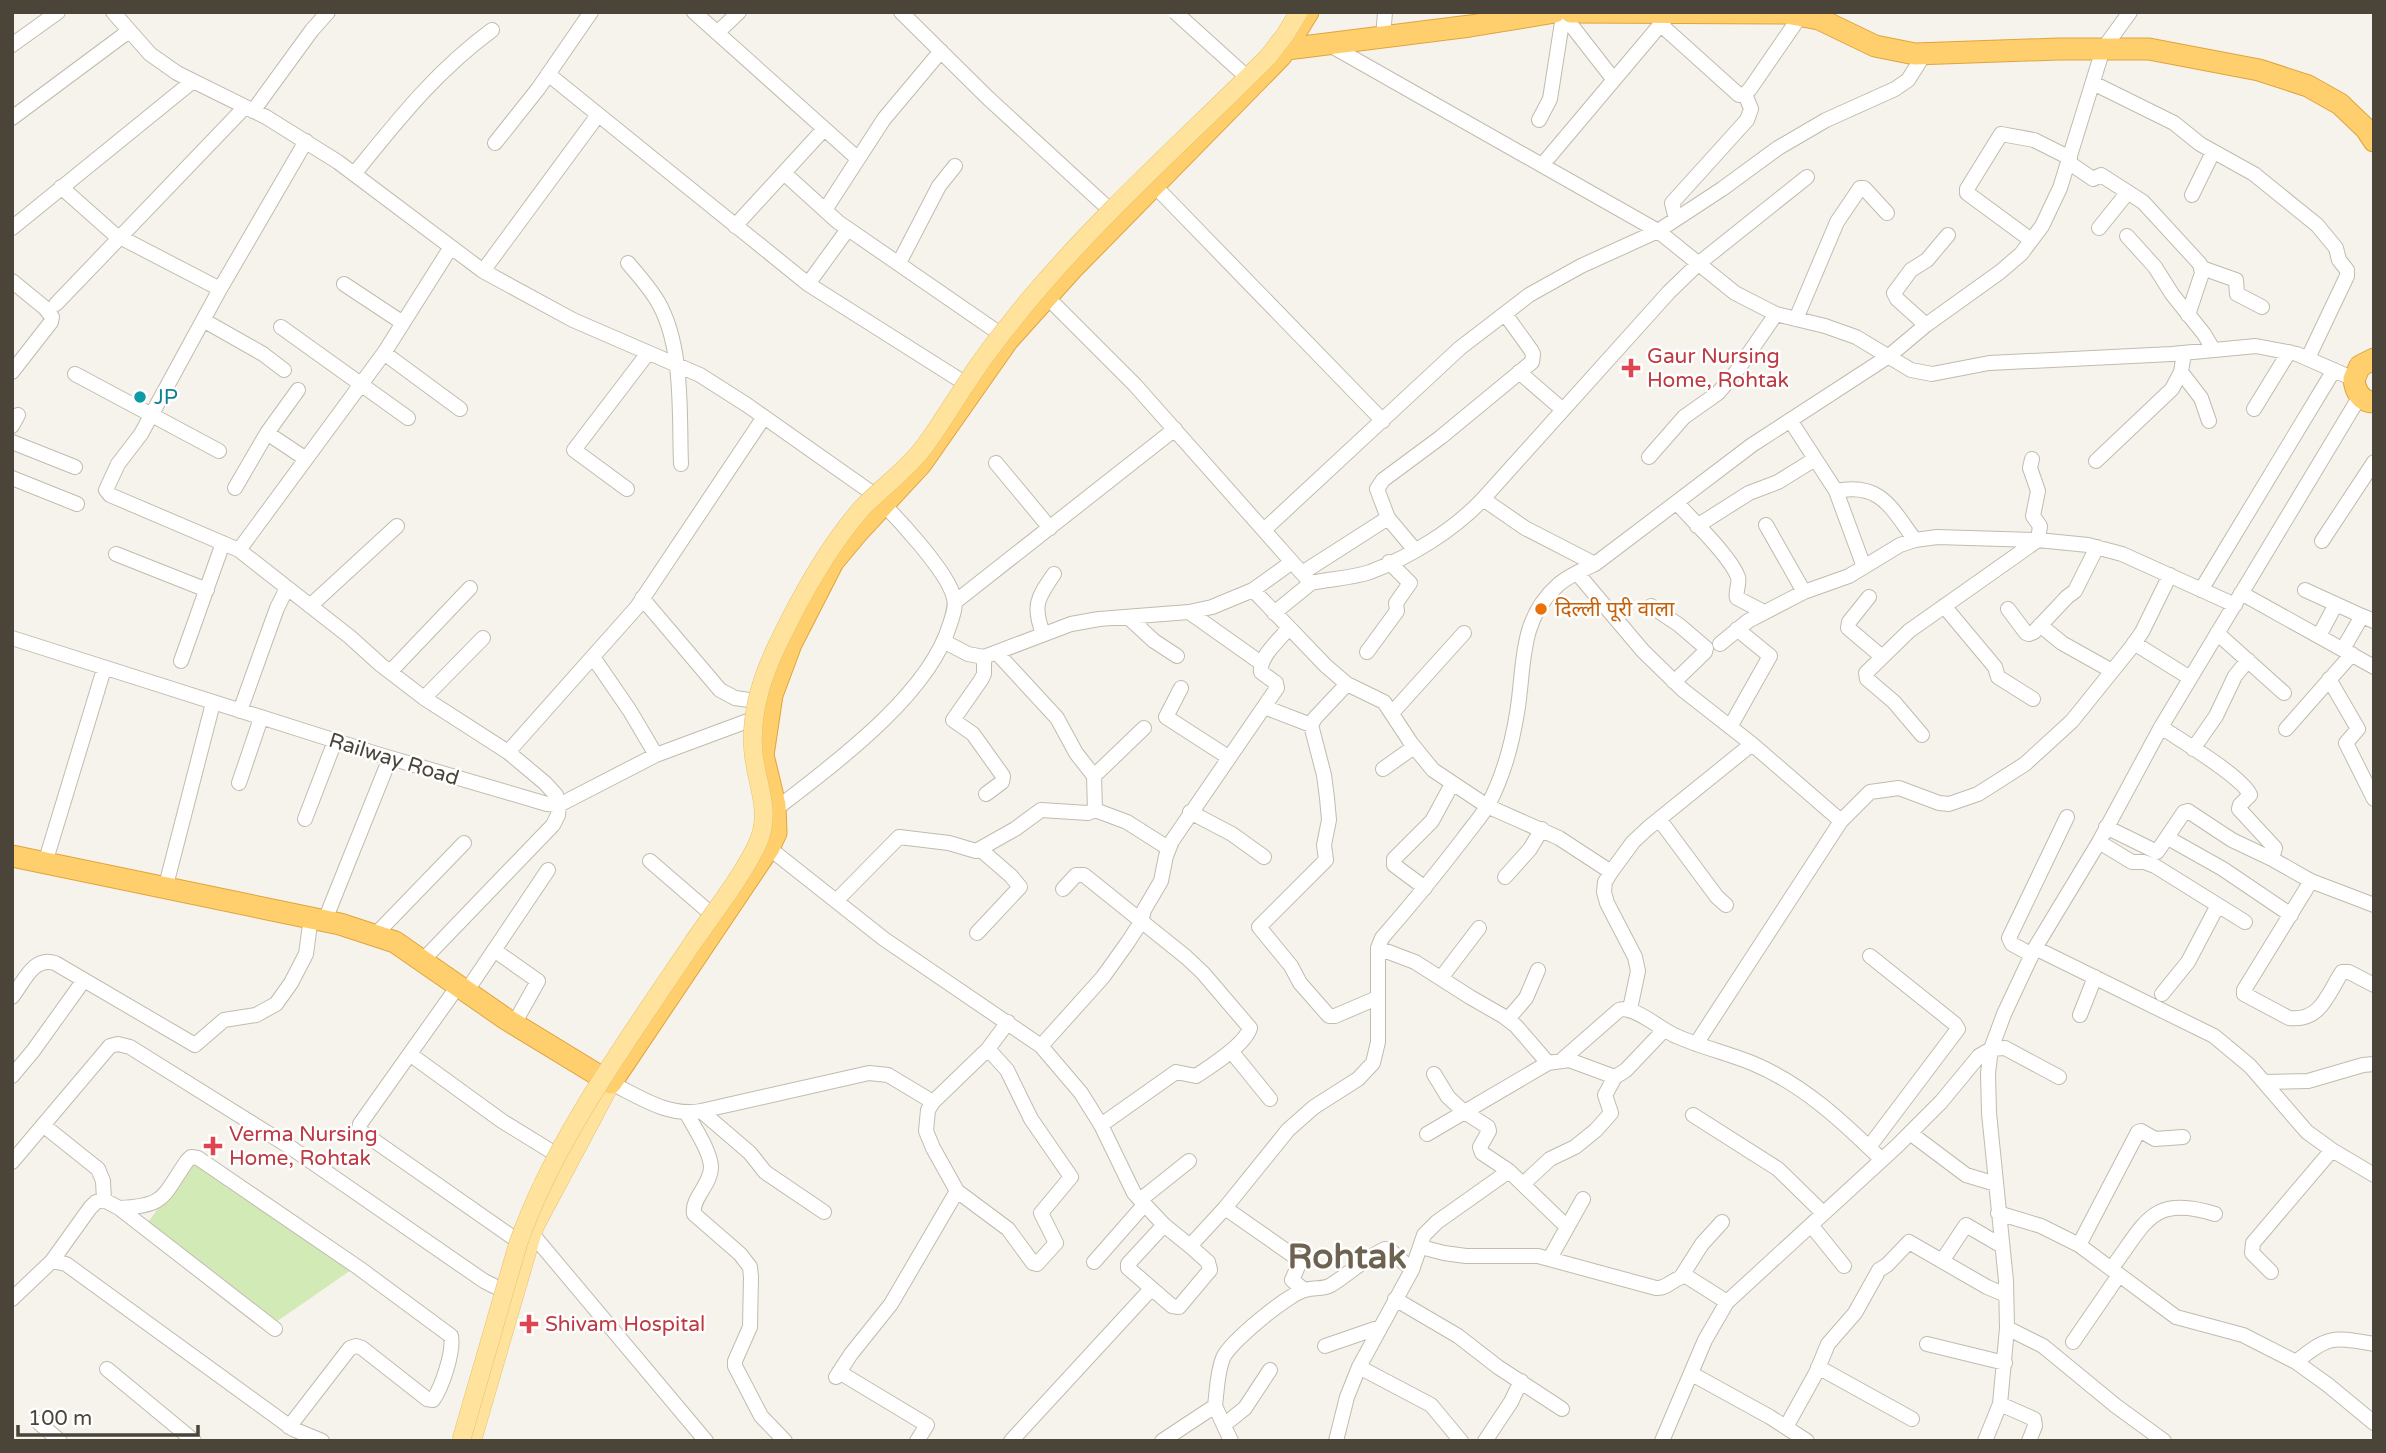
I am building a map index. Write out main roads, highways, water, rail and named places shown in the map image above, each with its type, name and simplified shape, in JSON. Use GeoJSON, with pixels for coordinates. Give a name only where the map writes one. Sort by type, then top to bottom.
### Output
{"type":"FeatureCollection","features":[{"type":"Feature","properties":{"kind":"highway"},"geometry":{"type":"LineString","coordinates":[[1276,50],[1279,35],[1291,12]]}},
{"type":"Feature","properties":{"kind":"highway"},"geometry":{"type":"LineString","coordinates":[[603,1080],[769,848],[776,833],[769,815],[760,711],[772,695],[791,644],[834,562],[858,532],[906,458],[963,382],[996,331],[1041,291],[1150,180],[1276,50],[1308,12]]}},
{"type":"Feature","properties":{"kind":"highway"},"geometry":{"type":"LineString","coordinates":[[1276,50],[1563,13],[1633,13],[1665,19],[1802,14],[1819,19],[1875,46],[1915,54],[2149,49],[2259,70],[2308,86],[2340,104],[2366,129],[2374,141]]}},
{"type":"Feature","properties":{"kind":"highway"},"geometry":{"type":"LineString","coordinates":[[878,499],[921,464],[1041,291],[1110,210],[1150,180]]}},
{"type":"Feature","properties":{"kind":"highway"},"geometry":{"type":"LineString","coordinates":[[2363,393],[2360,366],[2374,359]]}},
{"type":"Feature","properties":{"kind":"highway"},"geometry":{"type":"LineString","coordinates":[[603,1080],[709,912],[760,841],[769,815]]}},
{"type":"Feature","properties":{"kind":"highway"},"geometry":{"type":"LineString","coordinates":[[12,856],[318,919],[395,942],[514,1024],[603,1080]]}},
{"type":"Feature","properties":{"kind":"main road"},"geometry":{"type":"LineString","coordinates":[[459,1441],[518,1244],[547,1176],[624,1046],[745,866],[763,830],[765,813],[753,748],[757,700],[774,653],[799,603],[829,553],[862,508],[909,465],[924,447],[995,341],[1031,298],[1070,253],[1249,78],[1285,35],[1299,12]]}},
{"type":"Feature","properties":{"kind":"main road"},"geometry":{"type":"LineString","coordinates":[[459,1441],[502,1290],[554,1153],[603,1080]]}},
{"type":"Feature","properties":{"kind":"main road"},"geometry":{"type":"LineString","coordinates":[[472,1441],[523,1231],[603,1080]]}},
{"type":"Feature","properties":{"kind":"place","name":"Gaur Nursing Home, Rohtak"},"geometry":{"type":"Point","coordinates":[1631,368]}},
{"type":"Feature","properties":{"kind":"place","name":"JP"},"geometry":{"type":"Point","coordinates":[140,397]}},
{"type":"Feature","properties":{"kind":"place","name":"दिल्ली पूरी वाला"},"geometry":{"type":"Point","coordinates":[1541,609]}},
{"type":"Feature","properties":{"kind":"place","name":"Verma Nursing Home, Rohtak"},"geometry":{"type":"Point","coordinates":[213,1146]}},
{"type":"Feature","properties":{"kind":"place","name":"Shivam Hospital"},"geometry":{"type":"Point","coordinates":[529,1324]}},
{"type":"Feature","properties":{"kind":"district","name":"Rohtak"},"geometry":{"type":"Point","coordinates":[1347,1256]}}]}
